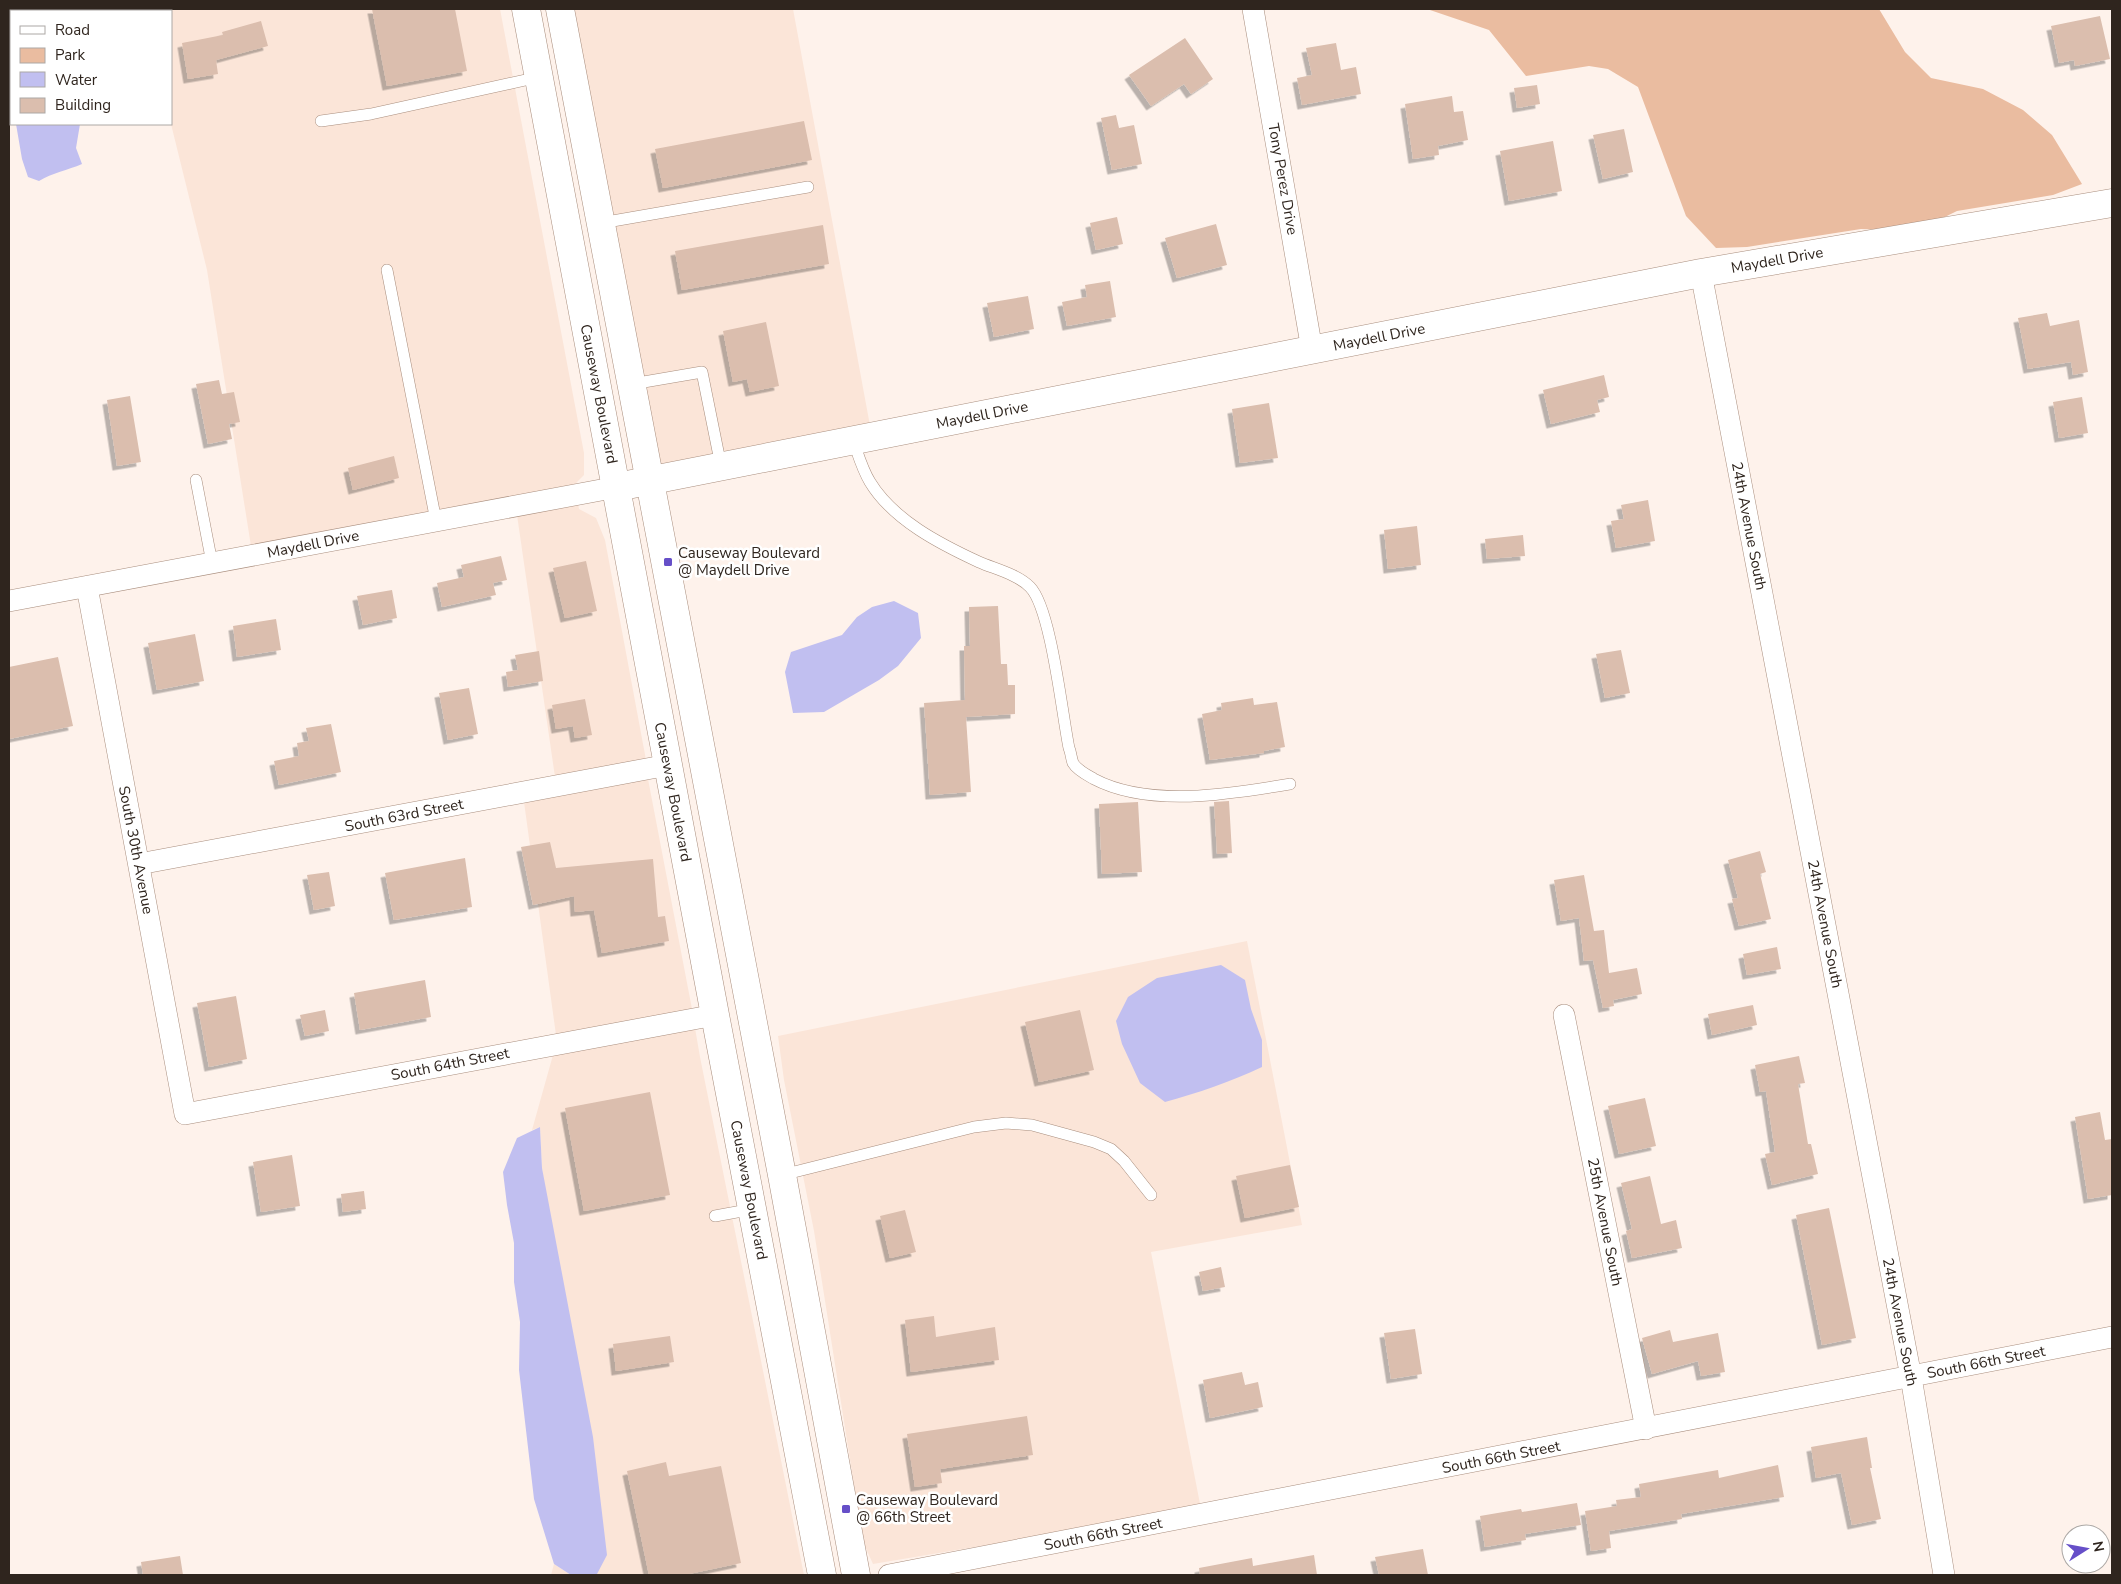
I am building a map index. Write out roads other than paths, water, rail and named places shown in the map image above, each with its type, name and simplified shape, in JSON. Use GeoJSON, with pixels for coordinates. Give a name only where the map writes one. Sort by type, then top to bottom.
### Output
{"type":"FeatureCollection","features":[{"type":"Feature","properties":{"kind":"main road","name":"Causeway Boulevard"},"geometry":{"type":"LineString","coordinates":[[526,9],[822,1575]]}},
{"type":"Feature","properties":{"kind":"main road"},"geometry":{"type":"LineString","coordinates":[[560,9],[648,480],[782,1175],[856,1575]]}},
{"type":"Feature","properties":{"kind":"main road","name":"Maydell Drive"},"geometry":{"type":"LineString","coordinates":[[617,487],[1701,273],[2112,203]]}},
{"type":"Feature","properties":{"kind":"main road"},"geometry":{"type":"LineString","coordinates":[[753,1209],[767,1216],[775,1231],[790,1309],[800,1329],[815,1351]]}},
{"type":"Feature","properties":{"kind":"street","name":"Tony Perez Drive"},"geometry":{"type":"LineString","coordinates":[[1253,9],[1312,350]]}},
{"type":"Feature","properties":{"kind":"street","name":"24th Avenue South"},"geometry":{"type":"LineString","coordinates":[[1701,273],[1911,1377],[1944,1575]]}},
{"type":"Feature","properties":{"kind":"street","name":"Maydell Drive"},"geometry":{"type":"LineString","coordinates":[[9,601],[617,487]]}},
{"type":"Feature","properties":{"kind":"street","name":"South 30th Avenue"},"geometry":{"type":"LineString","coordinates":[[87,586],[185,1114]]}},
{"type":"Feature","properties":{"kind":"street","name":"South 63rd Street"},"geometry":{"type":"LineString","coordinates":[[139,864],[668,765]]}},
{"type":"Feature","properties":{"kind":"street","name":"South 64th Street"},"geometry":{"type":"LineString","coordinates":[[185,1114],[715,1015]]}},
{"type":"Feature","properties":{"kind":"street","name":"25th Avenue South"},"geometry":{"type":"LineString","coordinates":[[1564,1015],[1646,1429]]}},
{"type":"Feature","properties":{"kind":"street","name":"South 66th Street"},"geometry":{"type":"LineString","coordinates":[[888,1575],[2112,1337]]}},
{"type":"Feature","properties":{"kind":"lane"},"geometry":{"type":"LineString","coordinates":[[321,122],[371,114],[539,76]]}},
{"type":"Feature","properties":{"kind":"lane"},"geometry":{"type":"LineString","coordinates":[[600,223],[808,188]]}},
{"type":"Feature","properties":{"kind":"lane"},"geometry":{"type":"LineString","coordinates":[[387,270],[436,521]]}},
{"type":"Feature","properties":{"kind":"lane"},"geometry":{"type":"LineString","coordinates":[[630,385],[702,372],[720,466]]}},
{"type":"Feature","properties":{"kind":"lane"},"geometry":{"type":"LineString","coordinates":[[853,440],[862,467],[870,482],[879,495],[896,512],[930,536],[960,553],[1015,577],[1030,587],[1043,609],[1069,748],[1073,762],[1078,768],[1101,782],[1149,795],[1179,797],[1290,784]]}},
{"type":"Feature","properties":{"kind":"lane"},"geometry":{"type":"LineString","coordinates":[[196,480],[212,563]]}},
{"type":"Feature","properties":{"kind":"lane"},"geometry":{"type":"LineString","coordinates":[[782,1175],[974,1127],[1006,1124],[1032,1125],[1094,1142],[1111,1149],[1124,1161],[1150,1195]]}},
{"type":"Feature","properties":{"kind":"lane"},"geometry":{"type":"LineString","coordinates":[[715,1216],[753,1209]]}},
{"type":"Feature","properties":{"kind":"water"},"geometry":{"type":"Polygon","coordinates":[[[16,125],[80,125],[76,148],[82,164],[39,181],[28,177],[22,159],[16,125]]]}},
{"type":"Feature","properties":{"kind":"water"},"geometry":{"type":"Polygon","coordinates":[[[894,601],[918,613],[921,638],[898,666],[879,680],[824,712],[793,713],[785,672],[791,652],[842,635],[857,617],[872,607],[894,601]]]}},
{"type":"Feature","properties":{"kind":"water"},"geometry":{"type":"Polygon","coordinates":[[[1221,965],[1245,980],[1251,1009],[1262,1040],[1262,1067],[1214,1087],[1165,1102],[1140,1083],[1122,1044],[1116,1021],[1128,997],[1157,978],[1221,965]]]}},
{"type":"Feature","properties":{"kind":"water"},"geometry":{"type":"Polygon","coordinates":[[[540,1127],[542,1168],[593,1437],[607,1555],[597,1574],[571,1575],[554,1564],[534,1499],[519,1370],[520,1322],[514,1282],[514,1243],[503,1172],[517,1138],[540,1127]]]}},
{"type":"Feature","properties":{"kind":"place","name":"Causeway Boulevard @ Maydell Drive"},"geometry":{"type":"Point","coordinates":[668,562]}},
{"type":"Feature","properties":{"kind":"place","name":"Causeway Boulevard @ 66th Street"},"geometry":{"type":"Point","coordinates":[846,1509]}}]}
